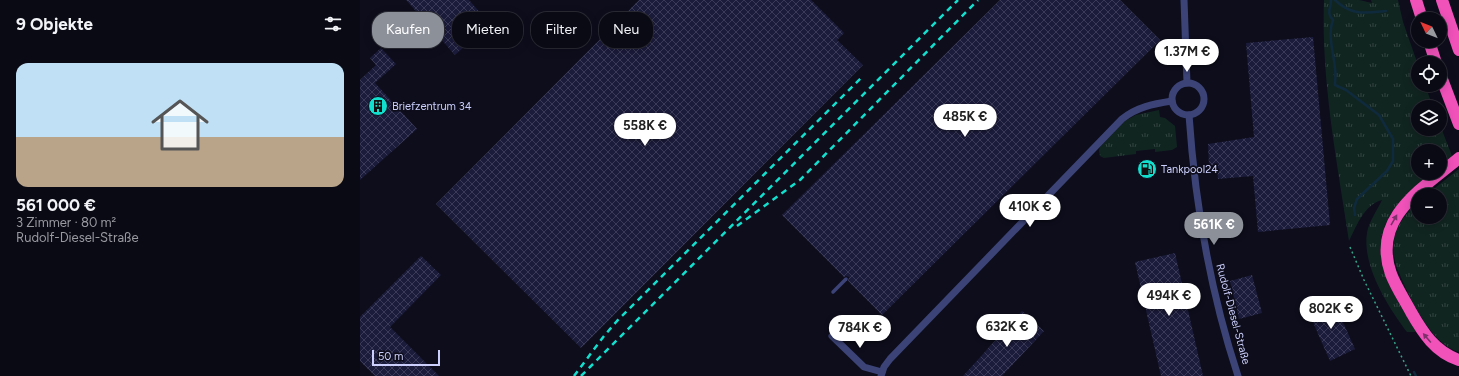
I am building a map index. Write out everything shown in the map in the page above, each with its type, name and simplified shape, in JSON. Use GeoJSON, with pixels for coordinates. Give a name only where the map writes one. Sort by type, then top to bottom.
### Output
{"type":"FeatureCollection","features":[{"type":"Feature","properties":{"kind":"highway"},"geometry":{"type":"LineString","coordinates":[[1416,0],[1420,12]]}},
{"type":"Feature","properties":{"kind":"highway"},"geometry":{"type":"LineString","coordinates":[[1442,0],[1459,50]]}},
{"type":"Feature","properties":{"kind":"highway"},"geometry":{"type":"LineString","coordinates":[[1447,92],[1459,124]]}},
{"type":"Feature","properties":{"kind":"highway"},"geometry":{"type":"LineString","coordinates":[[1459,158],[1402,207],[1389,228],[1386,240],[1386,251],[1388,264],[1397,287],[1422,331],[1430,342],[1443,352],[1459,360]]}},
{"type":"Feature","properties":{"kind":"street"},"geometry":{"type":"LineString","coordinates":[[1184,0],[1187,83]]}},
{"type":"Feature","properties":{"kind":"street"},"geometry":{"type":"LineString","coordinates":[[1187,83],[1197,85],[1203,92],[1205,98],[1202,108],[1194,114],[1183,115],[1174,107],[1172,101],[1173,94],[1180,84],[1187,83]]}},
{"type":"Feature","properties":{"kind":"street"},"geometry":{"type":"LineString","coordinates":[[832,336],[864,367],[881,374],[890,359],[1122,119],[1136,109],[1172,101]]}},
{"type":"Feature","properties":{"kind":"street","name":"Rudolf-Diesel-Straße"},"geometry":{"type":"LineString","coordinates":[[1189,115],[1193,163],[1204,241],[1221,320],[1238,376]]}},
{"type":"Feature","properties":{"kind":"lane"},"geometry":{"type":"LineString","coordinates":[[833,292],[846,279]]}},
{"type":"Feature","properties":{"kind":"path"},"geometry":{"type":"LineString","coordinates":[[1350,247],[1360,273],[1411,376]]}},
{"type":"Feature","properties":{"kind":"green space"},"geometry":{"type":"Polygon","coordinates":[[[1324,0],[1359,0],[1372,3],[1371,0],[1398,0],[1403,22],[1415,56],[1411,56],[1411,92],[1428,92],[1430,100],[1411,100],[1411,136],[1444,136],[1452,156],[1447,160],[1447,144],[1411,144],[1411,180],[1424,180],[1415,188],[1411,188],[1411,191],[1398,204],[1387,220],[1382,237],[1381,253],[1384,269],[1398,301],[1416,332],[1407,332],[1392,311],[1378,286],[1368,259],[1367,233],[1371,220],[1382,200],[1370,206],[1358,222],[1349,241],[1327,91],[1324,0]]]}},
{"type":"Feature","properties":{"kind":"green space"},"geometry":{"type":"Polygon","coordinates":[[[1159,110],[1160,117],[1165,118],[1175,126],[1177,147],[1172,150],[1155,152],[1155,149],[1136,151],[1136,154],[1104,158],[1100,156],[1100,147],[1125,121],[1136,115],[1159,110]]]}},
{"type":"Feature","properties":{"kind":"green space"},"geometry":{"type":"Polygon","coordinates":[[[1459,169],[1459,352],[1448,347],[1439,339],[1421,317],[1407,291],[1394,258],[1394,240],[1396,232],[1405,216],[1411,209],[1411,224],[1447,224],[1447,188],[1435,188],[1447,180],[1459,169]]]}},
{"type":"Feature","properties":{"kind":"building"},"geometry":{"type":"Polygon","coordinates":[[[406,0],[469,0],[480,12],[452,12],[452,48],[463,48],[455,55],[444,43],[444,12],[417,12],[406,0]]]}},
{"type":"Feature","properties":{"kind":"building"},"geometry":{"type":"Polygon","coordinates":[[[639,0],[811,0],[844,33],[837,40],[863,65],[581,348],[436,204],[599,40],[599,48],[653,48],[653,12],[627,12],[639,0]]]}},
{"type":"Feature","properties":{"kind":"building"},"geometry":{"type":"Polygon","coordinates":[[[1000,0],[1120,0],[1160,40],[882,315],[848,281],[849,277],[844,277],[782,215],[1000,0]]]}},
{"type":"Feature","properties":{"kind":"building"},"geometry":{"type":"Polygon","coordinates":[[[1313,37],[1330,225],[1258,232],[1253,176],[1218,179],[1217,165],[1209,166],[1208,144],[1254,137],[1246,43],[1313,37]]]}},
{"type":"Feature","properties":{"kind":"building","name":"Briefzentrum 34"},"geometry":{"type":"Polygon","coordinates":[[[381,48],[396,64],[375,83],[417,129],[360,180],[360,80],[376,65],[370,58],[381,48]]]}},
{"type":"Feature","properties":{"kind":"building"},"geometry":{"type":"Polygon","coordinates":[[[1175,253],[1203,376],[1161,376],[1135,262],[1175,253]]]}},
{"type":"Feature","properties":{"kind":"building"},"geometry":{"type":"Polygon","coordinates":[[[421,256],[441,275],[390,327],[439,376],[375,376],[360,361],[360,317],[421,256]]]}},
{"type":"Feature","properties":{"kind":"building"},"geometry":{"type":"Polygon","coordinates":[[[1252,275],[1262,313],[1239,319],[1230,281],[1252,275]]]}},
{"type":"Feature","properties":{"kind":"building"},"geometry":{"type":"Polygon","coordinates":[[[1333,300],[1355,349],[1330,361],[1308,311],[1333,300]]]}},
{"type":"Feature","properties":{"kind":"building"},"geometry":{"type":"Polygon","coordinates":[[[1022,311],[1044,331],[1002,376],[963,376],[1022,311]]]}},
{"type":"Feature","properties":{"kind":"waterway"},"geometry":{"type":"LineString","coordinates":[[1331,0],[1329,13],[1333,20],[1331,26],[1331,38],[1335,85],[1346,90],[1379,115],[1393,139],[1393,161],[1387,171],[1357,199],[1354,208],[1355,215]]}},
{"type":"Feature","properties":{"kind":"waterway"},"geometry":{"type":"LineString","coordinates":[[1335,0],[1347,9],[1353,11],[1365,13],[1386,11]]}},
{"type":"Feature","properties":{"kind":"waterway"},"geometry":{"type":"LineString","coordinates":[[1414,372],[1416,376]]}},
{"type":"Feature","properties":{"kind":"railway"},"geometry":{"type":"LineString","coordinates":[[581,376],[958,0]]}},
{"type":"Feature","properties":{"kind":"railway"},"geometry":{"type":"LineString","coordinates":[[737,226],[800,180],[978,0]]}},
{"type":"Feature","properties":{"kind":"railway"},"geometry":{"type":"LineString","coordinates":[[574,376],[617,321],[861,78]]}},
{"type":"Feature","properties":{"kind":"place","name":"Briefzentrum 34"},"geometry":{"type":"Point","coordinates":[378,106]}},
{"type":"Feature","properties":{"kind":"place","name":"Tankpool24"},"geometry":{"type":"Point","coordinates":[1147,169]}}]}
